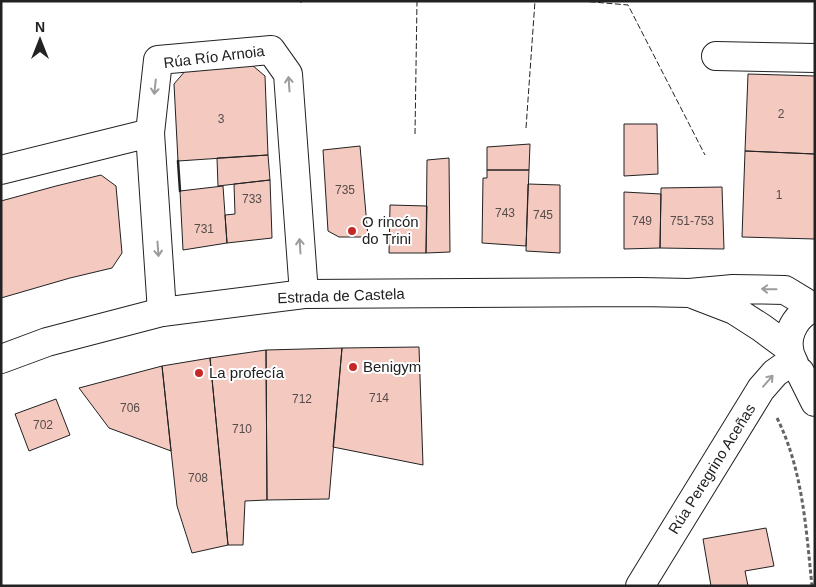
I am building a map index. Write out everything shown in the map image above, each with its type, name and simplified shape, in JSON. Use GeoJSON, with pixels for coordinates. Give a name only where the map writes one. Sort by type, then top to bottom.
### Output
{"type":"FeatureCollection","features":[{"type":"Feature","properties":{"kind":"main road","name":"Rúa Río Arnoia"},"geometry":{"type":"LineString","coordinates":[[162,312],[150,133],[158,60],[271,50],[288,74],[304,294]]}},
{"type":"Feature","properties":{"kind":"main road"},"geometry":{"type":"LineString","coordinates":[[716,56],[815,58]]}},
{"type":"Feature","properties":{"kind":"main road"},"geometry":{"type":"LineString","coordinates":[[1,170],[150,133]]}},
{"type":"Feature","properties":{"kind":"main road"},"geometry":{"type":"LineString","coordinates":[[689,293],[734,289],[785,290],[814,307],[802,314],[794,324],[789,335],[799,365],[815,402]]}},
{"type":"Feature","properties":{"kind":"main road"},"geometry":{"type":"LineString","coordinates":[[689,293],[734,310],[762,328],[799,365]]}},
{"type":"Feature","properties":{"kind":"main road","name":"Estrada de Castela"},"geometry":{"type":"LineString","coordinates":[[1,359],[47,342],[162,312],[304,294],[689,293]]}},
{"type":"Feature","properties":{"kind":"main road","name":"Rúa Peregrino Aceñas"},"geometry":{"type":"LineString","coordinates":[[640,586],[761,389],[775,374],[799,365]]}},
{"type":"Feature","properties":{"kind":"path"},"geometry":{"type":"LineString","coordinates":[[761,389],[784,432],[793,456],[802,504],[812,586]]}},
{"type":"Feature","properties":{"kind":"building"},"geometry":{"type":"Polygon","coordinates":[[[252,65],[265,76],[268,155],[178,161],[174,84],[186,70],[252,65]]]}},
{"type":"Feature","properties":{"kind":"building"},"geometry":{"type":"Polygon","coordinates":[[[748,74],[815,76],[815,154],[745,151],[748,74]]]}},
{"type":"Feature","properties":{"kind":"building"},"geometry":{"type":"Polygon","coordinates":[[[624,124],[657,124],[658,174],[624,176],[624,124]]]}},
{"type":"Feature","properties":{"kind":"building"},"geometry":{"type":"Polygon","coordinates":[[[530,144],[529,170],[487,170],[487,147],[530,144]]]}},
{"type":"Feature","properties":{"kind":"building"},"geometry":{"type":"Polygon","coordinates":[[[360,146],[368,237],[339,237],[328,231],[323,150],[360,146]]]}},
{"type":"Feature","properties":{"kind":"building"},"geometry":{"type":"Polygon","coordinates":[[[745,151],[815,154],[815,239],[742,237],[745,151]]]}},
{"type":"Feature","properties":{"kind":"building"},"geometry":{"type":"Polygon","coordinates":[[[268,155],[270,180],[218,186],[217,158],[268,155]]]}},
{"type":"Feature","properties":{"kind":"building"},"geometry":{"type":"Polygon","coordinates":[[[449,158],[450,252],[426,253],[427,160],[449,158]]]}},
{"type":"Feature","properties":{"kind":"building"},"geometry":{"type":"Polygon","coordinates":[[[487,170],[529,170],[526,246],[482,243],[483,178],[487,178],[487,170]]]}},
{"type":"Feature","properties":{"kind":"building"},"geometry":{"type":"Polygon","coordinates":[[[101,175],[116,186],[122,253],[112,268],[1,298],[1,201],[101,175]]]}},
{"type":"Feature","properties":{"kind":"building"},"geometry":{"type":"Polygon","coordinates":[[[270,180],[272,238],[227,243],[225,215],[235,214],[234,184],[270,180]]]}},
{"type":"Feature","properties":{"kind":"building"},"geometry":{"type":"Polygon","coordinates":[[[528,184],[560,185],[560,253],[526,251],[528,184]]]}},
{"type":"Feature","properties":{"kind":"building"},"geometry":{"type":"Polygon","coordinates":[[[223,186],[227,243],[183,250],[180,191],[223,186]]]}},
{"type":"Feature","properties":{"kind":"building"},"geometry":{"type":"Polygon","coordinates":[[[722,187],[724,249],[660,248],[661,188],[722,187]]]}},
{"type":"Feature","properties":{"kind":"building"},"geometry":{"type":"Polygon","coordinates":[[[624,192],[661,194],[660,248],[624,249],[624,192]]]}},
{"type":"Feature","properties":{"kind":"building"},"geometry":{"type":"Polygon","coordinates":[[[390,205],[427,206],[426,253],[389,253],[390,205]]]}},
{"type":"Feature","properties":{"kind":"building"},"geometry":{"type":"Polygon","coordinates":[[[419,347],[423,465],[333,447],[342,348],[419,347]]]}},
{"type":"Feature","properties":{"kind":"building"},"geometry":{"type":"Polygon","coordinates":[[[342,348],[329,499],[267,500],[266,350],[342,348]]]}},
{"type":"Feature","properties":{"kind":"building"},"geometry":{"type":"Polygon","coordinates":[[[266,350],[267,500],[245,501],[243,545],[228,545],[210,358],[266,350]]]}},
{"type":"Feature","properties":{"kind":"building"},"geometry":{"type":"Polygon","coordinates":[[[210,358],[228,545],[192,553],[177,506],[162,366],[210,358]]]}},
{"type":"Feature","properties":{"kind":"building"},"geometry":{"type":"Polygon","coordinates":[[[162,366],[171,451],[109,428],[79,388],[162,366]]]}},
{"type":"Feature","properties":{"kind":"building"},"geometry":{"type":"Polygon","coordinates":[[[56,399],[70,435],[29,451],[15,414],[56,399]]]}},
{"type":"Feature","properties":{"kind":"building"},"geometry":{"type":"Polygon","coordinates":[[[766,528],[774,566],[745,571],[748,586],[711,586],[703,539],[766,528]]]}},
{"type":"Feature","properties":{"kind":"fence"},"geometry":{"type":"LineString","coordinates":[[415,134],[417,1]]}},
{"type":"Feature","properties":{"kind":"fence"},"geometry":{"type":"LineString","coordinates":[[526,128],[535,1]]}},
{"type":"Feature","properties":{"kind":"fence"},"geometry":{"type":"LineString","coordinates":[[581,1],[628,5],[705,155]]}},
{"type":"Feature","properties":{"kind":"wall"},"geometry":{"type":"LineString","coordinates":[[178,161],[180,191]]}},
{"type":"Feature","properties":{"kind":"place","name":"O rincón do Trini"},"geometry":{"type":"Point","coordinates":[352,231]}},
{"type":"Feature","properties":{"kind":"place","name":"Benigym"},"geometry":{"type":"Point","coordinates":[353,367]}},
{"type":"Feature","properties":{"kind":"place","name":"La profecía"},"geometry":{"type":"Point","coordinates":[199,373]}}]}
